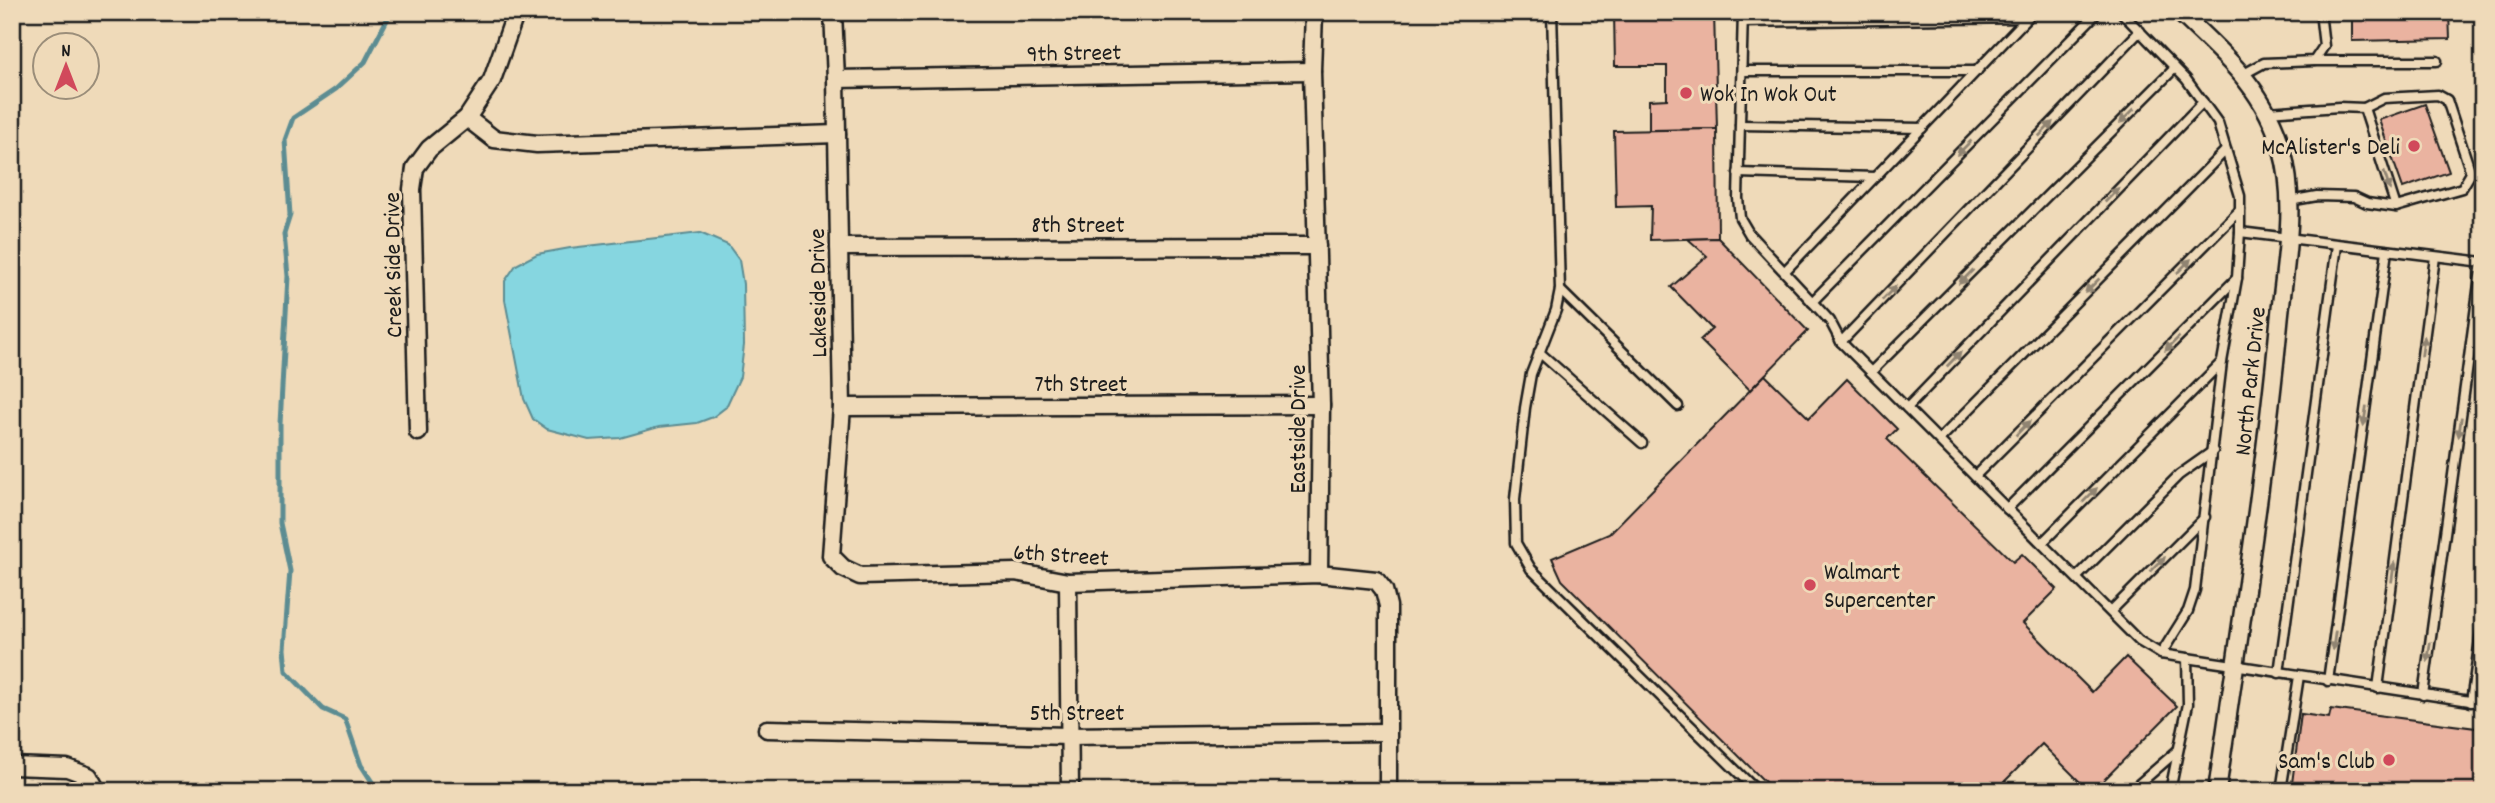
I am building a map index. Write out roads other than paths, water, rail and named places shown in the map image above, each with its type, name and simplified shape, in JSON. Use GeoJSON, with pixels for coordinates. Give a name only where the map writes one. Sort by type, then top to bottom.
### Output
{"type":"FeatureCollection","features":[{"type":"Feature","properties":{"kind":"street","name":"Creek Side Drive"},"geometry":{"type":"LineString","coordinates":[[418,432],[412,188],[415,167],[429,149],[467,118],[492,80],[516,12]]}},
{"type":"Feature","properties":{"kind":"street","name":"Lakeside Drive"},"geometry":{"type":"LineString","coordinates":[[833,12],[842,407],[831,556],[843,568]]}},
{"type":"Feature","properties":{"kind":"street","name":"Eastside Drive"},"geometry":{"type":"LineString","coordinates":[[1314,12],[1312,71],[1321,405],[1319,574]]}},
{"type":"Feature","properties":{"kind":"street","name":"North Park Drive"},"geometry":{"type":"LineString","coordinates":[[2179,12],[2242,75],[2259,96],[2283,151],[2289,201],[2270,409],[2217,791]]}},
{"type":"Feature","properties":{"kind":"street","name":"9th Street"},"geometry":{"type":"LineString","coordinates":[[836,79],[1312,71]]}},
{"type":"Feature","properties":{"kind":"street"},"geometry":{"type":"LineString","coordinates":[[467,118],[494,139],[537,144],[837,134]]}},
{"type":"Feature","properties":{"kind":"street","name":"8th Street"},"geometry":{"type":"LineString","coordinates":[[839,247],[1317,246]]}},
{"type":"Feature","properties":{"kind":"street","name":"7th Street"},"geometry":{"type":"LineString","coordinates":[[842,407],[1321,405]]}},
{"type":"Feature","properties":{"kind":"street","name":"6th Street"},"geometry":{"type":"LineString","coordinates":[[843,568],[860,576],[1015,572],[1068,582],[1319,574]]}},
{"type":"Feature","properties":{"kind":"street"},"geometry":{"type":"LineString","coordinates":[[1319,574],[1376,580],[1384,590],[1388,606],[1388,791]]}},
{"type":"Feature","properties":{"kind":"street"},"geometry":{"type":"LineString","coordinates":[[1068,582],[1070,791]]}},
{"type":"Feature","properties":{"kind":"street","name":"5th Street"},"geometry":{"type":"LineString","coordinates":[[767,729],[1069,736],[1387,732]]}},
{"type":"Feature","properties":{"kind":"street"},"geometry":{"type":"LineString","coordinates":[[12,766],[66,768],[89,776],[97,791]]}},
{"type":"Feature","properties":{"kind":"lane"},"geometry":{"type":"LineString","coordinates":[[1552,12],[1560,290],[1556,310],[1531,374],[1525,408],[1515,499],[1517,543],[1531,569],[1757,791]]}},
{"type":"Feature","properties":{"kind":"lane"},"geometry":{"type":"LineString","coordinates":[[1743,12],[1738,198],[1740,218],[1750,235],[1830,321],[1842,342],[2139,641],[2161,654],[2483,703]]}},
{"type":"Feature","properties":{"kind":"lane"},"geometry":{"type":"LineString","coordinates":[[1812,302],[2098,12]]}},
{"type":"Feature","properties":{"kind":"lane"},"geometry":{"type":"LineString","coordinates":[[2121,12],[2186,79],[2218,123],[2240,196],[2237,278],[2222,362],[2194,590],[2188,611],[2161,654]]}},
{"type":"Feature","properties":{"kind":"lane"},"geometry":{"type":"LineString","coordinates":[[2314,61],[2324,46],[2320,12]]}},
{"type":"Feature","properties":{"kind":"lane"},"geometry":{"type":"LineString","coordinates":[[1743,22],[2030,15]]}},
{"type":"Feature","properties":{"kind":"lane"},"geometry":{"type":"LineString","coordinates":[[1785,271],[2030,15]]}},
{"type":"Feature","properties":{"kind":"lane"},"geometry":{"type":"LineString","coordinates":[[1842,342],[2140,32]]}},
{"type":"Feature","properties":{"kind":"lane"},"geometry":{"type":"LineString","coordinates":[[2242,75],[2264,63],[2437,61]]}},
{"type":"Feature","properties":{"kind":"lane"},"geometry":{"type":"LineString","coordinates":[[1871,372],[2175,68]]}},
{"type":"Feature","properties":{"kind":"lane"},"geometry":{"type":"LineString","coordinates":[[1741,71],[1977,71]]}},
{"type":"Feature","properties":{"kind":"lane"},"geometry":{"type":"LineString","coordinates":[[2267,112],[2364,108],[2384,98],[2438,95],[2447,100],[2471,173],[2462,188],[2396,207],[2367,203],[2354,197],[2317,196],[2289,201]]}},
{"type":"Feature","properties":{"kind":"lane"},"geometry":{"type":"LineString","coordinates":[[1907,408],[2203,102]]}},
{"type":"Feature","properties":{"kind":"lane"},"geometry":{"type":"LineString","coordinates":[[2364,108],[2396,207]]}},
{"type":"Feature","properties":{"kind":"lane"},"geometry":{"type":"LineString","coordinates":[[1740,125],[1922,128]]}},
{"type":"Feature","properties":{"kind":"lane"},"geometry":{"type":"LineString","coordinates":[[1939,440],[2226,150]]}},
{"type":"Feature","properties":{"kind":"lane"},"geometry":{"type":"LineString","coordinates":[[1738,173],[1875,177]]}},
{"type":"Feature","properties":{"kind":"lane"},"geometry":{"type":"LineString","coordinates":[[1975,476],[2240,210]]}},
{"type":"Feature","properties":{"kind":"lane"},"geometry":{"type":"LineString","coordinates":[[2240,232],[2482,262],[2423,695]]}},
{"type":"Feature","properties":{"kind":"lane"},"geometry":{"type":"LineString","coordinates":[[2279,673],[2337,245]]}},
{"type":"Feature","properties":{"kind":"lane"},"geometry":{"type":"LineString","coordinates":[[2328,681],[2387,251]]}},
{"type":"Feature","properties":{"kind":"lane"},"geometry":{"type":"LineString","coordinates":[[2378,688],[2435,257]]}},
{"type":"Feature","properties":{"kind":"lane"},"geometry":{"type":"LineString","coordinates":[[2007,509],[2237,278]]}},
{"type":"Feature","properties":{"kind":"lane"},"geometry":{"type":"LineString","coordinates":[[1560,290],[1678,406]]}},
{"type":"Feature","properties":{"kind":"lane"},"geometry":{"type":"LineString","coordinates":[[1539,352],[1642,443]]}},
{"type":"Feature","properties":{"kind":"lane"},"geometry":{"type":"LineString","coordinates":[[2042,543],[2222,362]]}},
{"type":"Feature","properties":{"kind":"lane"},"geometry":{"type":"LineString","coordinates":[[2077,577],[2179,475],[2213,451]]}},
{"type":"Feature","properties":{"kind":"lane"},"geometry":{"type":"LineString","coordinates":[[2111,611],[2205,517]]}},
{"type":"Feature","properties":{"kind":"lane"},"geometry":{"type":"LineString","coordinates":[[2471,702],[2483,619]]}},
{"type":"Feature","properties":{"kind":"lane"},"geometry":{"type":"LineString","coordinates":[[2170,791],[2188,704],[2187,658]]}},
{"type":"Feature","properties":{"kind":"lane"},"geometry":{"type":"LineString","coordinates":[[2281,791],[2299,676]]}},
{"type":"Feature","properties":{"kind":"lane"},"geometry":{"type":"LineString","coordinates":[[2132,791],[2177,751]]}},
{"type":"Feature","properties":{"kind":"water"},"geometry":{"type":"Polygon","coordinates":[[[700,233],[728,245],[739,260],[743,284],[744,345],[740,377],[726,407],[713,417],[697,423],[659,427],[620,438],[589,440],[547,429],[533,419],[524,399],[505,300],[505,281],[516,265],[537,254],[570,248],[700,233]]]}},
{"type":"Feature","properties":{"kind":"waterway"},"geometry":{"type":"LineString","coordinates":[[378,791],[361,765],[345,719],[323,709],[286,671],[284,649],[290,571],[280,523],[280,424],[288,276],[284,234],[290,215],[285,140],[293,118],[336,89],[365,62],[391,12]]}},
{"type":"Feature","properties":{"kind":"place","name":"Wok In Wok Out"},"geometry":{"type":"Point","coordinates":[1686,93]}},
{"type":"Feature","properties":{"kind":"place","name":"McAlister's Deli"},"geometry":{"type":"Point","coordinates":[2414,146]}},
{"type":"Feature","properties":{"kind":"place","name":"Walmart Supercenter"},"geometry":{"type":"Point","coordinates":[1810,585]}},
{"type":"Feature","properties":{"kind":"place","name":"Sam's Club"},"geometry":{"type":"Point","coordinates":[2389,760]}}]}
